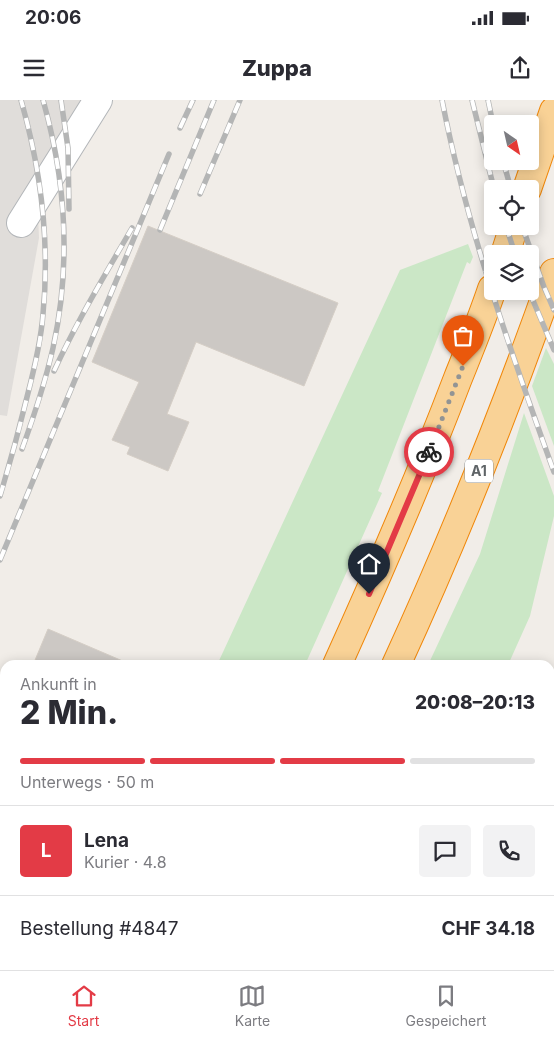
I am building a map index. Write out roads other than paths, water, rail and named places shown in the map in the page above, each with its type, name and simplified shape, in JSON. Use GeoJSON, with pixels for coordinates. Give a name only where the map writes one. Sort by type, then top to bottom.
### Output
{"type":"FeatureCollection","features":[{"type":"Feature","properties":{"kind":"highway"},"geometry":{"type":"LineString","coordinates":[[531,180],[554,111]]}},
{"type":"Feature","properties":{"kind":"highway","name":"A1"},"geometry":{"type":"LineString","coordinates":[[398,660],[422,609],[472,488],[524,356],[554,273]]}},
{"type":"Feature","properties":{"kind":"highway"},"geometry":{"type":"LineString","coordinates":[[339,660],[423,467],[488,300]]}},
{"type":"Feature","properties":{"kind":"street"},"geometry":{"type":"LineString","coordinates":[[21,223],[98,100]]}},
{"type":"Feature","properties":{"kind":"railway"},"geometry":{"type":"LineString","coordinates":[[0,496],[18,434],[37,356],[45,287],[44,233],[39,179],[21,100]]}},
{"type":"Feature","properties":{"kind":"railway"},"geometry":{"type":"LineString","coordinates":[[22,449],[39,399],[53,348],[59,317],[64,255],[61,192],[57,161],[43,100]]}},
{"type":"Feature","properties":{"kind":"railway"},"geometry":{"type":"LineString","coordinates":[[61,100],[68,148],[69,209]]}},
{"type":"Feature","properties":{"kind":"railway"},"geometry":{"type":"LineString","coordinates":[[180,128],[193,100]]}},
{"type":"Feature","properties":{"kind":"railway"},"geometry":{"type":"LineString","coordinates":[[160,230],[214,100]]}},
{"type":"Feature","properties":{"kind":"railway"},"geometry":{"type":"LineString","coordinates":[[200,194],[240,100]]}},
{"type":"Feature","properties":{"kind":"railway"},"geometry":{"type":"LineString","coordinates":[[442,100],[452,148],[477,242],[521,380],[554,472]]}},
{"type":"Feature","properties":{"kind":"railway"},"geometry":{"type":"LineString","coordinates":[[472,100],[492,180]]}},
{"type":"Feature","properties":{"kind":"railway"},"geometry":{"type":"LineString","coordinates":[[488,100],[491,115]]}},
{"type":"Feature","properties":{"kind":"railway"},"geometry":{"type":"LineString","coordinates":[[0,560],[169,154]]}},
{"type":"Feature","properties":{"kind":"railway"},"geometry":{"type":"LineString","coordinates":[[506,170],[508,180]]}},
{"type":"Feature","properties":{"kind":"railway"},"geometry":{"type":"LineString","coordinates":[[54,371],[82,316],[132,228]]}},
{"type":"Feature","properties":{"kind":"railway"},"geometry":{"type":"LineString","coordinates":[[509,235],[512,245]]}},
{"type":"Feature","properties":{"kind":"railway"},"geometry":{"type":"LineString","coordinates":[[525,235],[554,310]]}},
{"type":"Feature","properties":{"kind":"railway"},"geometry":{"type":"LineString","coordinates":[[533,300],[554,350]]}}]}
